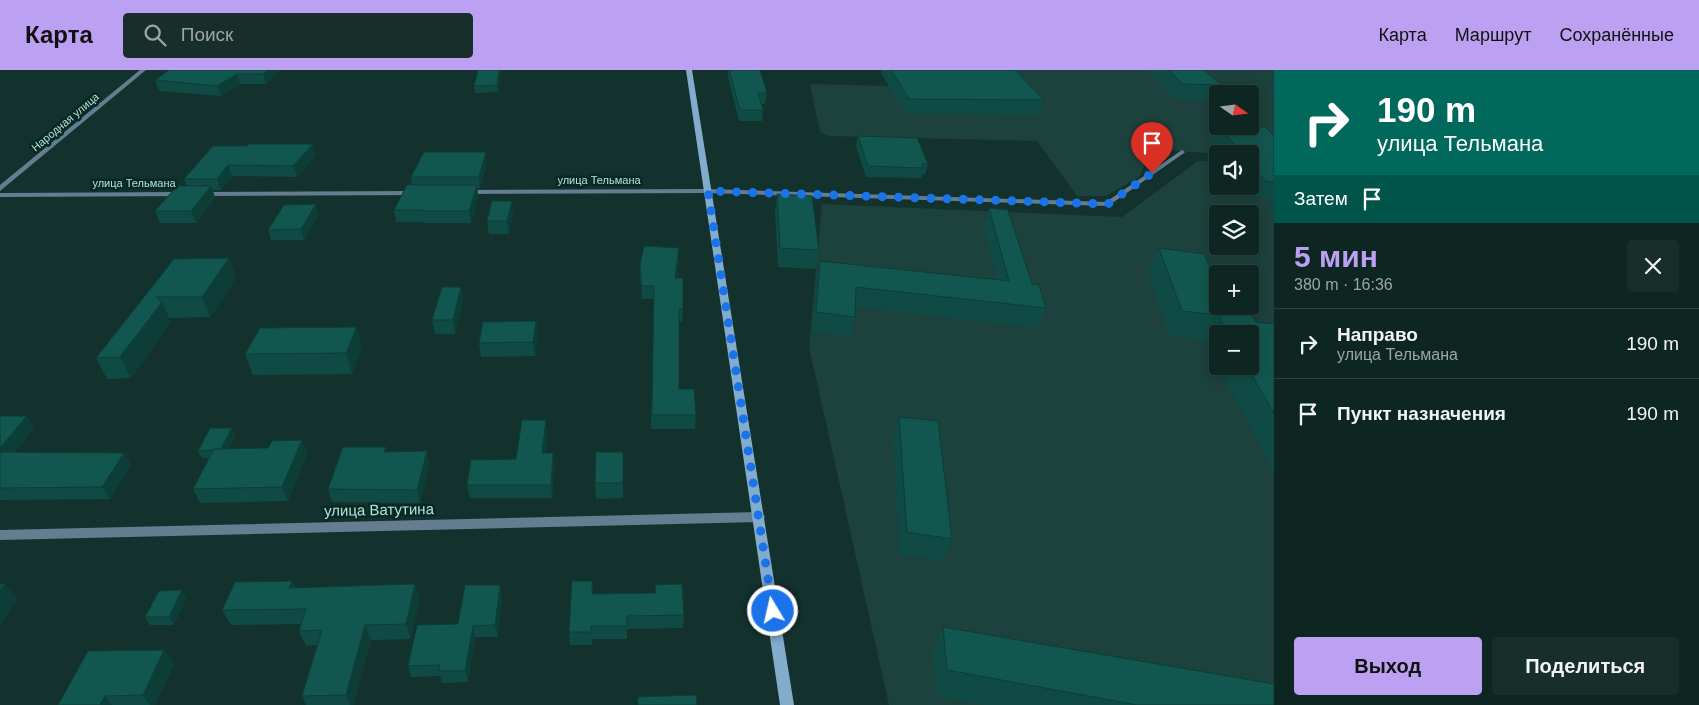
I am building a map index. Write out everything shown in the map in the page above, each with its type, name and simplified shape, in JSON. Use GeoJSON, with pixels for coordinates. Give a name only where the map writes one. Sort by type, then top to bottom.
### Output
{"type":"FeatureCollection","features":[{"type":"Feature","properties":{"kind":"main road"},"geometry":{"type":"LineString","coordinates":[[689,70],[788,705]]}},
{"type":"Feature","properties":{"kind":"street","name":"Народная улица"},"geometry":{"type":"LineString","coordinates":[[0,189],[143,70]]}},
{"type":"Feature","properties":{"kind":"street","name":"улица Тельмана"},"geometry":{"type":"LineString","coordinates":[[459,192],[708,191],[1108,204],[1182,152]]}},
{"type":"Feature","properties":{"kind":"street","name":"улица Тельмана"},"geometry":{"type":"LineString","coordinates":[[0,195],[429,192]]}},
{"type":"Feature","properties":{"kind":"street","name":"улица Ватутина"},"geometry":{"type":"LineString","coordinates":[[0,534],[759,517]]}},
{"type":"Feature","properties":{"kind":"shaded area"},"geometry":{"type":"Polygon","coordinates":[[[995,70],[1274,70],[1274,158],[1259,156],[1259,145],[1209,145],[1209,153],[1153,149],[1139,177],[1106,196],[1077,196],[1037,141],[829,136],[820,132],[810,84],[1005,89],[995,70]]]}},
{"type":"Feature","properties":{"kind":"shaded area"},"geometry":{"type":"Polygon","coordinates":[[[1198,161],[1209,162],[1209,195],[1259,195],[1259,179],[1274,167],[1274,705],[889,705],[809,347],[822,204],[1122,217],[1198,161]]]}},
{"type":"Feature","properties":{"kind":"building"},"geometry":{"type":"Polygon","coordinates":[[[169,70],[268,70],[263,74],[237,74],[217,86],[155,80],[169,70]]]}},
{"type":"Feature","properties":{"kind":"building"},"geometry":{"type":"Polygon","coordinates":[[[478,70],[499,70],[497,85],[474,86],[478,70]]]}},
{"type":"Feature","properties":{"kind":"building"},"geometry":{"type":"Polygon","coordinates":[[[729,70],[760,70],[767,93],[758,93],[763,110],[740,110],[729,70]]]}},
{"type":"Feature","properties":{"kind":"building"},"geometry":{"type":"Polygon","coordinates":[[[891,70],[1015,70],[1044,100],[909,99],[891,70]]]}},
{"type":"Feature","properties":{"kind":"building"},"geometry":{"type":"Polygon","coordinates":[[[1168,70],[1204,70],[1222,85],[1183,84],[1168,70]]]}},
{"type":"Feature","properties":{"kind":"building"},"geometry":{"type":"Polygon","coordinates":[[[1259,127],[1265,127],[1274,136],[1274,182],[1265,181],[1259,174],[1259,145],[1235,145],[1226,135],[1259,135],[1259,127]]]}},
{"type":"Feature","properties":{"kind":"building"},"geometry":{"type":"Polygon","coordinates":[[[858,136],[917,138],[928,164],[922,164],[923,168],[868,166],[858,136]]]}},
{"type":"Feature","properties":{"kind":"building"},"geometry":{"type":"Polygon","coordinates":[[[249,144],[313,144],[293,166],[228,165],[217,179],[184,179],[213,146],[247,146],[249,144]]]}},
{"type":"Feature","properties":{"kind":"building"},"geometry":{"type":"Polygon","coordinates":[[[424,152],[486,152],[479,177],[411,177],[424,152]]]}},
{"type":"Feature","properties":{"kind":"building"},"geometry":{"type":"Polygon","coordinates":[[[407,185],[477,185],[469,211],[394,210],[407,185]]]}},
{"type":"Feature","properties":{"kind":"building"},"geometry":{"type":"Polygon","coordinates":[[[177,186],[211,186],[191,211],[155,211],[177,186]]]}},
{"type":"Feature","properties":{"kind":"building"},"geometry":{"type":"Polygon","coordinates":[[[777,194],[812,196],[819,250],[780,248],[777,194]]]}},
{"type":"Feature","properties":{"kind":"building"},"geometry":{"type":"Polygon","coordinates":[[[492,201],[512,201],[507,221],[487,221],[492,201]]]}},
{"type":"Feature","properties":{"kind":"building"},"geometry":{"type":"Polygon","coordinates":[[[316,204],[301,229],[268,230],[284,205],[316,204]]]}},
{"type":"Feature","properties":{"kind":"building"},"geometry":{"type":"Polygon","coordinates":[[[989,208],[1008,210],[1032,284],[1039,285],[1046,308],[856,287],[855,317],[816,312],[820,261],[1009,281],[989,208]]]}},
{"type":"Feature","properties":{"kind":"building"},"geometry":{"type":"Polygon","coordinates":[[[644,246],[679,248],[675,278],[683,278],[683,309],[679,309],[679,389],[694,389],[696,415],[652,415],[654,286],[642,286],[640,265],[644,246]]]}},
{"type":"Feature","properties":{"kind":"building"},"geometry":{"type":"Polygon","coordinates":[[[1159,248],[1204,254],[1209,265],[1209,314],[1182,311],[1159,248]]]}},
{"type":"Feature","properties":{"kind":"building"},"geometry":{"type":"Polygon","coordinates":[[[229,258],[202,297],[156,297],[162,302],[120,357],[96,358],[174,259],[229,258]]]}},
{"type":"Feature","properties":{"kind":"building"},"geometry":{"type":"Polygon","coordinates":[[[442,287],[461,287],[453,320],[432,320],[442,287]]]}},
{"type":"Feature","properties":{"kind":"building"},"geometry":{"type":"Polygon","coordinates":[[[1218,315],[1252,315],[1256,322],[1274,324],[1274,414],[1252,375],[1259,375],[1259,325],[1224,325],[1218,315]]]}},
{"type":"Feature","properties":{"kind":"building"},"geometry":{"type":"Polygon","coordinates":[[[536,321],[533,342],[479,343],[483,322],[536,321]]]}},
{"type":"Feature","properties":{"kind":"building"},"geometry":{"type":"Polygon","coordinates":[[[357,327],[346,353],[245,354],[260,328],[357,327]]]}},
{"type":"Feature","properties":{"kind":"building"},"geometry":{"type":"Polygon","coordinates":[[[0,416],[27,416],[0,448],[0,416]]]}},
{"type":"Feature","properties":{"kind":"building"},"geometry":{"type":"Polygon","coordinates":[[[899,417],[938,421],[952,539],[907,532],[899,417]]]}},
{"type":"Feature","properties":{"kind":"building"},"geometry":{"type":"Polygon","coordinates":[[[522,420],[546,420],[542,453],[553,453],[551,485],[467,485],[471,460],[516,459],[522,420]]]}},
{"type":"Feature","properties":{"kind":"building"},"geometry":{"type":"Polygon","coordinates":[[[210,428],[232,428],[221,449],[198,451],[210,428]]]}},
{"type":"Feature","properties":{"kind":"building"},"geometry":{"type":"Polygon","coordinates":[[[302,440],[282,487],[193,489],[214,449],[268,448],[272,441],[302,440]]]}},
{"type":"Feature","properties":{"kind":"building"},"geometry":{"type":"Polygon","coordinates":[[[343,447],[386,447],[384,452],[427,451],[417,490],[328,489],[343,447]]]}},
{"type":"Feature","properties":{"kind":"building"},"geometry":{"type":"Polygon","coordinates":[[[0,452],[124,453],[102,487],[0,488],[0,452]]]}},
{"type":"Feature","properties":{"kind":"building"},"geometry":{"type":"Polygon","coordinates":[[[596,452],[623,452],[623,483],[595,483],[596,452]]]}},
{"type":"Feature","properties":{"kind":"building"},"geometry":{"type":"Polygon","coordinates":[[[292,581],[289,588],[415,584],[406,624],[365,625],[346,695],[302,696],[322,630],[299,631],[306,609],[222,610],[235,582],[292,581]]]}},
{"type":"Feature","properties":{"kind":"building"},"geometry":{"type":"Polygon","coordinates":[[[572,581],[592,581],[592,594],[656,593],[655,585],[682,584],[684,615],[627,616],[627,626],[591,626],[591,632],[569,632],[572,581]]]}},
{"type":"Feature","properties":{"kind":"building"},"geometry":{"type":"Polygon","coordinates":[[[0,584],[5,584],[0,591],[0,584]]]}},
{"type":"Feature","properties":{"kind":"building"},"geometry":{"type":"Polygon","coordinates":[[[465,585],[500,585],[495,625],[473,626],[465,671],[439,671],[440,665],[408,666],[417,625],[458,624],[465,585]]]}},
{"type":"Feature","properties":{"kind":"building"},"geometry":{"type":"Polygon","coordinates":[[[182,590],[169,617],[145,617],[159,591],[182,590]]]}},
{"type":"Feature","properties":{"kind":"building"},"geometry":{"type":"Polygon","coordinates":[[[943,627],[1274,684],[1274,705],[1137,705],[947,670],[943,627]]]}},
{"type":"Feature","properties":{"kind":"building"},"geometry":{"type":"Polygon","coordinates":[[[164,650],[143,695],[105,696],[100,705],[58,705],[88,651],[164,650]]]}},
{"type":"Feature","properties":{"kind":"building"},"geometry":{"type":"Polygon","coordinates":[[[696,695],[697,705],[638,705],[638,697],[696,695]]]}},
{"type":"Feature","properties":{"kind":"route"},"geometry":{"type":"LineString","coordinates":[[773,611],[708,191],[1108,204],[1152,173]]}}]}
